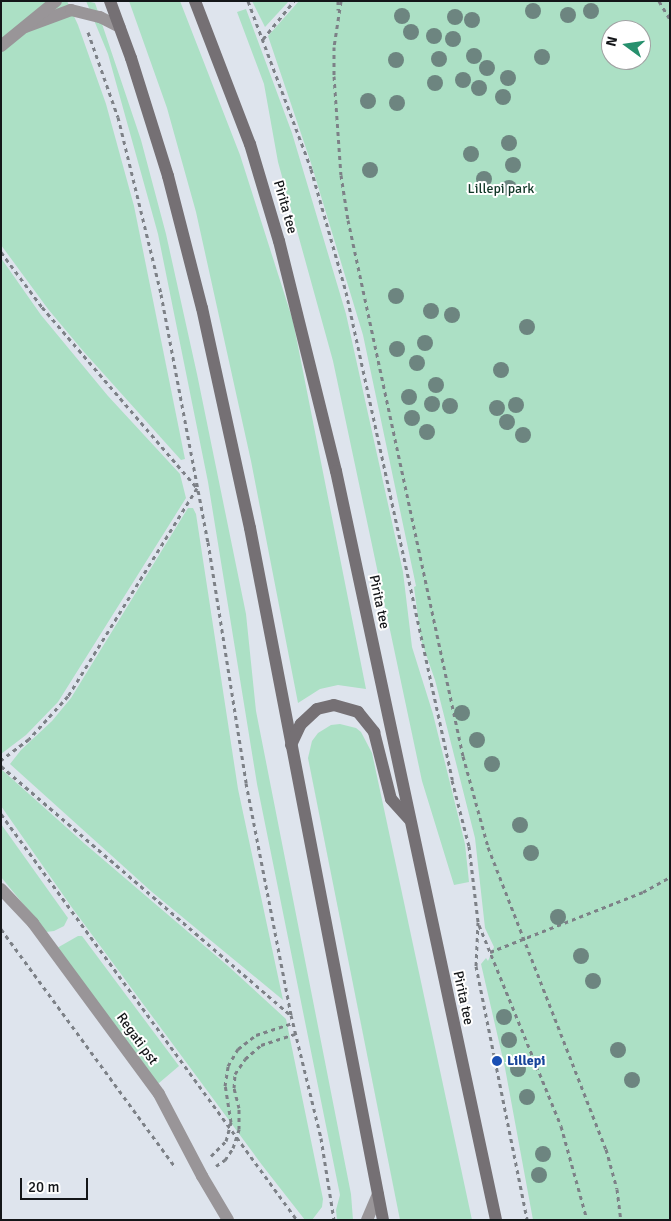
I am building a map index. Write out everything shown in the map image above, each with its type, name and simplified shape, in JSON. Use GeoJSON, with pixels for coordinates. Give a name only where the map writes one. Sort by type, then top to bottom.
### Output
{"type":"FeatureCollection","features":[{"type":"Feature","properties":{"kind":"main road"},"geometry":{"type":"LineString","coordinates":[[110,1],[168,176],[202,308],[250,528],[383,1220]]}},
{"type":"Feature","properties":{"kind":"main road","name":"Pirita tee"},"geometry":{"type":"LineString","coordinates":[[195,1],[250,144],[279,242],[336,471],[496,1220]]}},
{"type":"Feature","properties":{"kind":"main road"},"geometry":{"type":"LineString","coordinates":[[291,745],[301,724],[317,709],[334,705],[358,712],[374,732],[391,799],[409,819]]}},
{"type":"Feature","properties":{"kind":"street"},"geometry":{"type":"LineString","coordinates":[[1,46],[56,1]]}},
{"type":"Feature","properties":{"kind":"street"},"geometry":{"type":"LineString","coordinates":[[24,27],[64,11],[80,12],[100,17],[120,27]]}},
{"type":"Feature","properties":{"kind":"street","name":"Regati pst"},"geometry":{"type":"LineString","coordinates":[[1,889],[33,923],[159,1094],[199,1171],[228,1220]]}},
{"type":"Feature","properties":{"kind":"street"},"geometry":{"type":"LineString","coordinates":[[367,1220],[378,1194]]}},
{"type":"Feature","properties":{"kind":"path"},"geometry":{"type":"LineString","coordinates":[[248,1],[311,169],[346,292],[452,780],[469,846],[478,922],[476,966],[527,1220]]}},
{"type":"Feature","properties":{"kind":"path"},"geometry":{"type":"LineString","coordinates":[[262,39],[294,1]]}},
{"type":"Feature","properties":{"kind":"path"},"geometry":{"type":"LineString","coordinates":[[338,1],[334,47],[335,101],[348,220],[475,807],[488,847],[606,1149],[617,1189],[621,1220]]}},
{"type":"Feature","properties":{"kind":"path"},"geometry":{"type":"LineString","coordinates":[[338,16],[342,1]]}},
{"type":"Feature","properties":{"kind":"path"},"geometry":{"type":"LineString","coordinates":[[659,1],[670,18]]}},
{"type":"Feature","properties":{"kind":"path"},"geometry":{"type":"LineString","coordinates":[[80,12],[99,58],[118,117],[161,294],[197,488],[246,784],[292,1023],[321,1138],[334,1220]]}},
{"type":"Feature","properties":{"kind":"path"},"geometry":{"type":"LineString","coordinates":[[1,252],[42,307],[197,488]]}},
{"type":"Feature","properties":{"kind":"path"},"geometry":{"type":"LineString","coordinates":[[1,760],[29,739],[68,696],[197,488]]}},
{"type":"Feature","properties":{"kind":"path"},"geometry":{"type":"LineString","coordinates":[[1,766],[291,1015]]}},
{"type":"Feature","properties":{"kind":"path"},"geometry":{"type":"LineString","coordinates":[[1,814],[298,1220]]}},
{"type":"Feature","properties":{"kind":"path"},"geometry":{"type":"LineString","coordinates":[[490,952],[643,892],[670,877]]}},
{"type":"Feature","properties":{"kind":"path"},"geometry":{"type":"LineString","coordinates":[[478,922],[560,1126],[587,1220]]}},
{"type":"Feature","properties":{"kind":"path"},"geometry":{"type":"LineString","coordinates":[[1,929],[182,1177],[225,1160],[237,1136],[239,1108],[234,1088],[236,1074],[245,1059],[261,1045],[295,1034]]}},
{"type":"Feature","properties":{"kind":"path"},"geometry":{"type":"LineString","coordinates":[[199,1171],[226,1141],[229,1126],[225,1086],[228,1066],[238,1049],[256,1035],[292,1023]]}},
{"type":"Feature","properties":{"kind":"green space"},"geometry":{"type":"Polygon","coordinates":[[[1,1],[67,1],[78,25],[106,104],[134,206],[185,459],[181,460],[84,352],[48,309],[1,245],[1,1]]]}},
{"type":"Feature","properties":{"kind":"green space"},"geometry":{"type":"Polygon","coordinates":[[[86,1],[95,3],[141,140],[166,234],[197,374],[246,614],[256,711],[351,1194],[353,1220],[337,1220],[336,1210],[340,1195],[257,784],[208,482],[158,234],[108,54],[86,1]]]}},
{"type":"Feature","properties":{"kind":"green space"},"geometry":{"type":"Polygon","coordinates":[[[129,1],[180,1],[240,155],[293,321],[366,689],[338,685],[320,689],[298,703],[251,461],[196,212],[167,108],[129,1]]]}},
{"type":"Feature","properties":{"kind":"green space"},"geometry":{"type":"Polygon","coordinates":[[[252,1],[289,1],[265,27],[252,1]]]}},
{"type":"Feature","properties":{"kind":"green space","name":"Lillepi park"},"geometry":{"type":"Polygon","coordinates":[[[299,1],[670,1],[670,1220],[533,1220],[505,1068],[481,964],[486,958],[488,961],[494,947],[485,928],[475,838],[435,680],[421,640],[414,587],[416,586],[363,335],[311,163],[268,36],[299,1]]]}},
{"type":"Feature","properties":{"kind":"green space"},"geometry":{"type":"Polygon","coordinates":[[[246,9],[292,133],[346,314],[403,572],[412,647],[433,714],[465,844],[469,882],[454,885],[422,781],[333,361],[278,162],[264,84],[237,12],[246,9]]]}},
{"type":"Feature","properties":{"kind":"green space"},"geometry":{"type":"Polygon","coordinates":[[[1,258],[41,315],[108,396],[180,474],[186,498],[58,702],[26,735],[1,754],[1,258]]]}},
{"type":"Feature","properties":{"kind":"green space"},"geometry":{"type":"Polygon","coordinates":[[[188,508],[193,508],[196,514],[238,789],[283,1000],[152,892],[10,764],[21,750],[52,721],[71,698],[188,508]]]}},
{"type":"Feature","properties":{"kind":"green space"},"geometry":{"type":"Polygon","coordinates":[[[340,724],[356,728],[361,732],[372,753],[472,1220],[400,1220],[308,758],[312,741],[318,733],[331,725],[340,724]]]}},
{"type":"Feature","properties":{"kind":"green space"},"geometry":{"type":"Polygon","coordinates":[[[1,769],[85,844],[228,966],[286,1019],[323,1199],[322,1207],[312,1220],[305,1220],[262,1165],[73,909],[1,806],[1,769]]]}},
{"type":"Feature","properties":{"kind":"green space"},"geometry":{"type":"Polygon","coordinates":[[[1,824],[68,918],[64,926],[54,931],[46,932],[1,877],[1,824]]]}},
{"type":"Feature","properties":{"kind":"green space"},"geometry":{"type":"Polygon","coordinates":[[[78,936],[82,936],[179,1066],[159,1083],[153,1082],[57,948],[78,936]]]}},
{"type":"Feature","properties":{"kind":"place","name":"Lillepi"},"geometry":{"type":"Point","coordinates":[497,1061]}}]}
